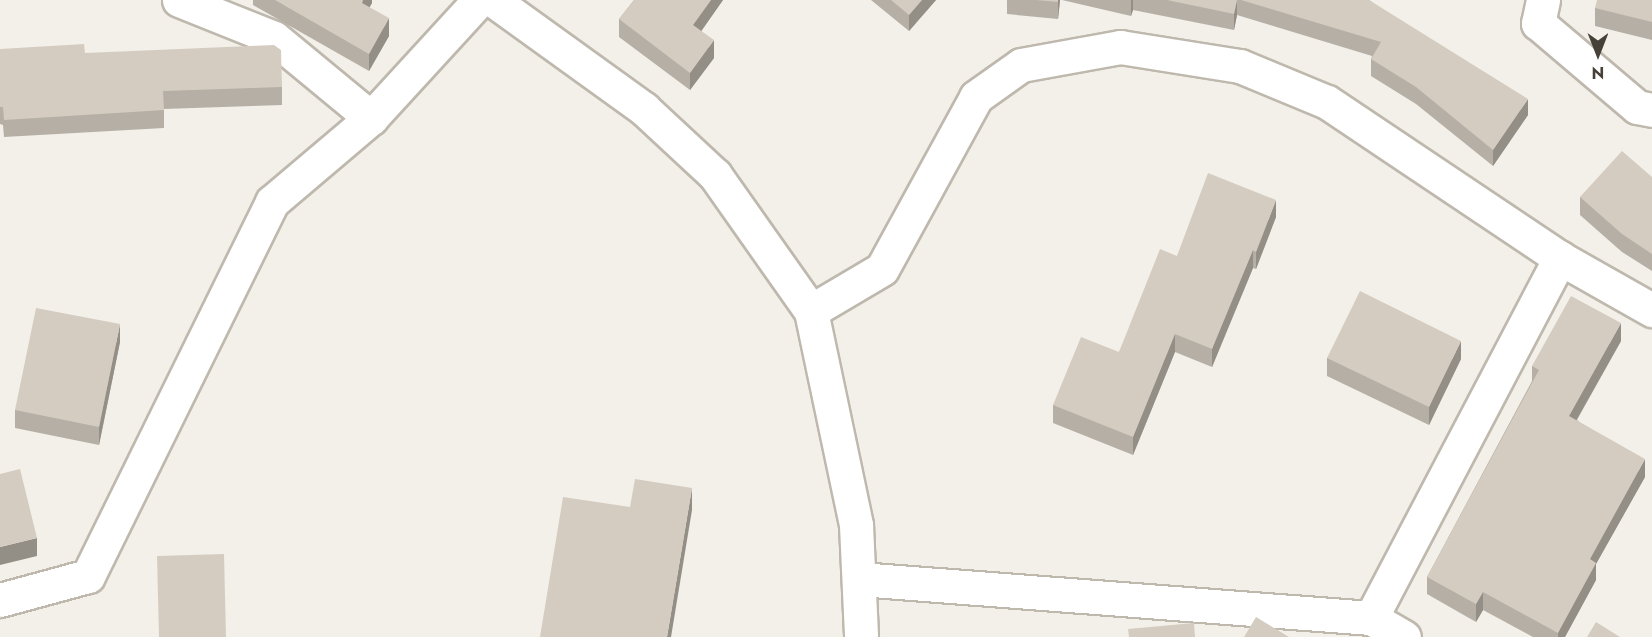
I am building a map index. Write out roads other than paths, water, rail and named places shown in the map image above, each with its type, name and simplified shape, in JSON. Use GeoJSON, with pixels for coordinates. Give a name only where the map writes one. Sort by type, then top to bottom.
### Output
{"type":"FeatureCollection","features":[{"type":"Feature","properties":{"kind":"street"},"geometry":{"type":"LineString","coordinates":[[179,0],[274,38],[371,118]]}},
{"type":"Feature","properties":{"kind":"street"},"geometry":{"type":"LineString","coordinates":[[0,600],[88,576],[272,202],[371,118],[479,0]]}},
{"type":"Feature","properties":{"kind":"street"},"geometry":{"type":"LineString","coordinates":[[493,0],[644,109],[715,175],[811,311],[856,525],[861,637]]}},
{"type":"Feature","properties":{"kind":"street"},"geometry":{"type":"LineString","coordinates":[[1543,0],[1538,23],[1637,107],[1652,110]]}},
{"type":"Feature","properties":{"kind":"street"},"geometry":{"type":"LineString","coordinates":[[811,311],[882,269],[976,97],[1021,65],[1120,47],[1240,66],[1327,102],[1560,258],[1652,310]]}},
{"type":"Feature","properties":{"kind":"street"},"geometry":{"type":"LineString","coordinates":[[1371,618],[1560,258]]}},
{"type":"Feature","properties":{"kind":"street"},"geometry":{"type":"LineString","coordinates":[[859,579],[1371,618],[1404,637]]}}]}
